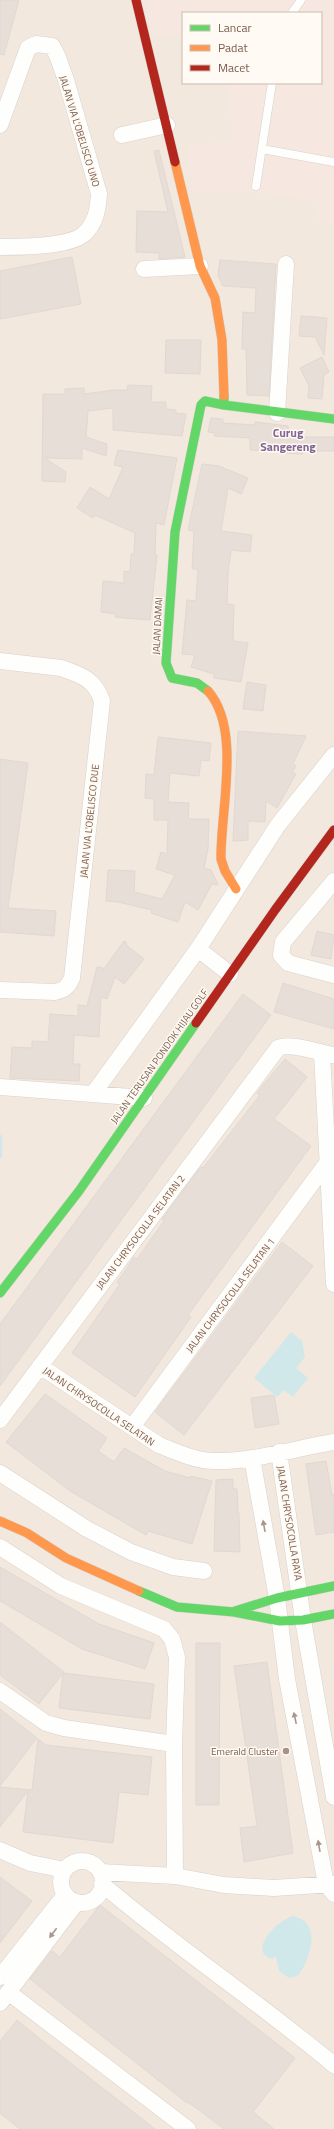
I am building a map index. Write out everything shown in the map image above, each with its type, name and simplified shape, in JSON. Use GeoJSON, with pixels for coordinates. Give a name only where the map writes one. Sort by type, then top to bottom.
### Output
{"type":"FeatureCollection","features":[{"type":"Feature","properties":{"kind":"street"},"geometry":{"type":"LineString","coordinates":[[136,0],[200,266],[214,298],[222,340],[224,405],[277,413],[334,419]]}},
{"type":"Feature","properties":{"kind":"street","name":"JALAN VIA L'OBELISCO UNO"},"geometry":{"type":"LineString","coordinates":[[0,125],[28,48],[36,44],[52,46],[66,80],[99,194],[96,216],[84,234],[69,241],[32,248],[0,248]]}},
{"type":"Feature","properties":{"kind":"street"},"geometry":{"type":"LineString","coordinates":[[122,135],[167,125]]}},
{"type":"Feature","properties":{"kind":"street"},"geometry":{"type":"LineString","coordinates":[[277,413],[286,264]]}},
{"type":"Feature","properties":{"kind":"street"},"geometry":{"type":"LineString","coordinates":[[144,269],[200,266]]}},
{"type":"Feature","properties":{"kind":"street","name":"JALAN DAMAI"},"geometry":{"type":"LineString","coordinates":[[224,405],[205,401],[201,405],[175,532],[166,664],[172,678],[203,685],[212,693],[223,714],[227,737],[221,820],[221,860],[236,889]]}},
{"type":"Feature","properties":{"kind":"street","name":"JALAN VIA L'OBELISCO DUE"},"geometry":{"type":"LineString","coordinates":[[0,661],[61,668],[70,671],[90,681],[98,689],[102,701],[72,978],[69,985],[62,991],[0,990]]}},
{"type":"Feature","properties":{"kind":"street"},"geometry":{"type":"LineString","coordinates":[[93,1094],[198,949],[278,825],[334,755]]}},
{"type":"Feature","properties":{"kind":"street","name":"JALAN TERUSAN PONDOK HIJAU GOLF"},"geometry":{"type":"LineString","coordinates":[[0,1293],[79,1191],[230,974],[334,830]]}},
{"type":"Feature","properties":{"kind":"street"},"geometry":{"type":"LineString","coordinates":[[334,881],[283,942],[281,955],[288,963],[334,975]]}},
{"type":"Feature","properties":{"kind":"street"},"geometry":{"type":"LineString","coordinates":[[198,949],[230,974]]}},
{"type":"Feature","properties":{"kind":"street","name":"JALAN CHRYSOCOLLA SELATAN 2"},"geometry":{"type":"LineString","coordinates":[[0,1420],[278,1048],[282,1046],[293,1046],[328,1054]]}},
{"type":"Feature","properties":{"kind":"street"},"geometry":{"type":"LineString","coordinates":[[328,1054],[327,1163],[334,1284]]}},
{"type":"Feature","properties":{"kind":"street"},"geometry":{"type":"LineString","coordinates":[[0,1087],[144,1098]]}},
{"type":"Feature","properties":{"kind":"street","name":"JALAN CHRYSOCOLLA SELATAN 1"},"geometry":{"type":"LineString","coordinates":[[132,1427],[327,1163]]}},
{"type":"Feature","properties":{"kind":"street","name":"JALAN CHRYSOCOLLA SELATAN"},"geometry":{"type":"LineString","coordinates":[[40,1366],[159,1445],[178,1453],[214,1461],[252,1458],[334,1442]]}},
{"type":"Feature","properties":{"kind":"street","name":"JALAN CHRYSOCOLLA RAYA"},"geometry":{"type":"LineString","coordinates":[[279,1452],[301,1593],[303,1620],[334,1797]]}},
{"type":"Feature","properties":{"kind":"street"},"geometry":{"type":"LineString","coordinates":[[101,1878],[175,1876],[224,1885],[238,1886],[274,1888],[331,1887],[287,1679],[277,1598],[252,1458]]}},
{"type":"Feature","properties":{"kind":"street"},"geometry":{"type":"LineString","coordinates":[[0,1473],[87,1529],[131,1552],[173,1567],[204,1571]]}},
{"type":"Feature","properties":{"kind":"street"},"geometry":{"type":"LineString","coordinates":[[0,1521],[27,1533],[66,1558],[138,1592],[177,1607],[234,1612],[280,1621],[303,1620],[334,1614]]}},
{"type":"Feature","properties":{"kind":"street"},"geometry":{"type":"LineString","coordinates":[[0,1547],[61,1586],[164,1629],[169,1633],[177,1657],[174,1744],[175,1876]]}},
{"type":"Feature","properties":{"kind":"street"},"geometry":{"type":"LineString","coordinates":[[234,1612],[277,1598],[334,1586]]}},
{"type":"Feature","properties":{"kind":"street"},"geometry":{"type":"LineString","coordinates":[[0,1691],[46,1723],[64,1728],[174,1744]]}},
{"type":"Feature","properties":{"kind":"street"},"geometry":{"type":"LineString","coordinates":[[0,1850],[30,1862],[64,1870]]}},
{"type":"Feature","properties":{"kind":"street"},"geometry":{"type":"LineString","coordinates":[[101,1878],[100,1891],[91,1901],[71,1898],[61,1883],[64,1870],[69,1866],[80,1861],[91,1864],[101,1878],[143,1919],[306,2041],[334,2065]]}},
{"type":"Feature","properties":{"kind":"street"},"geometry":{"type":"LineString","coordinates":[[0,1977],[71,1898]]}},
{"type":"Feature","properties":{"kind":"street"},"geometry":{"type":"LineString","coordinates":[[71,1898],[4,1998],[188,2129]]}},
{"type":"Feature","properties":{"kind":"lane"},"geometry":{"type":"LineString","coordinates":[[293,12],[301,0]]}},
{"type":"Feature","properties":{"kind":"lane"},"geometry":{"type":"LineString","coordinates":[[256,186],[272,84]]}},
{"type":"Feature","properties":{"kind":"lane"},"geometry":{"type":"LineString","coordinates":[[262,149],[334,162]]}},
{"type":"Feature","properties":{"kind":"shaded area"},"geometry":{"type":"Polygon","coordinates":[[[0,0],[334,0],[334,2129],[0,2129],[0,0]]]}},
{"type":"Feature","properties":{"kind":"shaded area"},"geometry":{"type":"Polygon","coordinates":[[[147,0],[334,0],[334,225],[318,220],[319,201],[268,193],[194,190],[187,147],[234,139],[227,84],[322,84],[322,12],[182,12],[182,33],[151,38],[147,0]]]}},
{"type":"Feature","properties":{"kind":"water"},"geometry":{"type":"Polygon","coordinates":[[[291,1332],[302,1341],[305,1357],[296,1368],[308,1378],[293,1397],[284,1390],[277,1397],[254,1378],[291,1332]]]}},
{"type":"Feature","properties":{"kind":"water"},"geometry":{"type":"Polygon","coordinates":[[[293,1916],[302,1920],[308,1925],[311,1933],[311,1941],[307,1959],[299,1975],[289,1978],[279,1971],[276,1957],[271,1959],[264,1955],[262,1949],[268,1935],[280,1923],[293,1916]]]}},
{"type":"Feature","properties":{"kind":"building"},"geometry":{"type":"Polygon","coordinates":[[[0,0],[19,0],[4,55],[0,54],[0,0]]]}},
{"type":"Feature","properties":{"kind":"building"},"geometry":{"type":"Polygon","coordinates":[[[159,150],[185,257],[159,259],[159,253],[136,252],[137,211],[168,212],[154,151],[159,150]]]}},
{"type":"Feature","properties":{"kind":"building"},"geometry":{"type":"Polygon","coordinates":[[[72,257],[81,304],[0,319],[0,271],[72,257]]]}},
{"type":"Feature","properties":{"kind":"building"},"geometry":{"type":"Polygon","coordinates":[[[220,260],[276,264],[269,396],[247,395],[246,349],[242,349],[243,312],[255,313],[256,288],[223,286],[218,276],[220,260]]]}},
{"type":"Feature","properties":{"kind":"building"},"geometry":{"type":"Polygon","coordinates":[[[301,316],[327,318],[324,355],[315,337],[299,336],[301,316]]]}},
{"type":"Feature","properties":{"kind":"building"},"geometry":{"type":"Polygon","coordinates":[[[166,340],[201,340],[200,374],[165,373],[166,340]]]}},
{"type":"Feature","properties":{"kind":"building"},"geometry":{"type":"Polygon","coordinates":[[[322,357],[329,372],[324,375],[322,399],[308,398],[309,386],[300,368],[322,357]]]}},
{"type":"Feature","properties":{"kind":"building"},"geometry":{"type":"Polygon","coordinates":[[[128,385],[152,386],[151,402],[166,402],[166,409],[176,410],[176,413],[186,414],[182,436],[113,430],[113,408],[88,411],[86,437],[107,444],[106,456],[82,448],[82,459],[45,458],[66,472],[65,482],[42,481],[43,394],[65,394],[65,389],[84,388],[84,394],[114,390],[127,390],[128,385]]]}},
{"type":"Feature","properties":{"kind":"building"},"geometry":{"type":"Polygon","coordinates":[[[211,418],[223,419],[223,423],[255,425],[255,422],[288,426],[289,437],[334,437],[334,451],[303,451],[303,454],[280,453],[280,451],[250,450],[250,438],[214,436],[215,433],[208,432],[211,418]]]}},
{"type":"Feature","properties":{"kind":"building"},"geometry":{"type":"Polygon","coordinates":[[[118,450],[177,458],[164,525],[156,523],[155,555],[157,555],[150,620],[115,617],[116,614],[101,612],[103,581],[124,583],[124,571],[130,572],[131,554],[134,554],[135,533],[95,515],[93,518],[77,508],[90,487],[109,499],[123,467],[114,465],[118,450]]]}},
{"type":"Feature","properties":{"kind":"building"},"geometry":{"type":"Polygon","coordinates":[[[202,464],[219,466],[248,478],[241,494],[228,488],[221,531],[252,535],[250,552],[231,550],[228,574],[227,604],[234,605],[233,641],[248,643],[241,682],[214,678],[214,674],[191,667],[195,655],[182,654],[187,600],[196,601],[198,569],[192,569],[194,531],[188,530],[202,464]]]}},
{"type":"Feature","properties":{"kind":"building"},"geometry":{"type":"Polygon","coordinates":[[[247,682],[266,685],[263,711],[243,709],[247,682]]]}},
{"type":"Feature","properties":{"kind":"building"},"geometry":{"type":"Polygon","coordinates":[[[238,731],[306,736],[293,764],[296,766],[292,772],[296,774],[277,808],[266,801],[265,822],[248,821],[248,840],[233,841],[238,731]]]}},
{"type":"Feature","properties":{"kind":"building"},"geometry":{"type":"Polygon","coordinates":[[[158,737],[211,743],[209,761],[201,760],[199,776],[170,773],[168,802],[189,803],[188,819],[209,819],[208,849],[204,868],[211,870],[218,884],[212,884],[198,910],[185,902],[178,922],[151,913],[152,910],[118,902],[106,901],[108,870],[135,871],[134,892],[162,899],[175,875],[156,869],[161,852],[167,854],[168,820],[154,820],[154,799],[145,798],[146,774],[154,775],[158,737]]]}},
{"type":"Feature","properties":{"kind":"building"},"geometry":{"type":"Polygon","coordinates":[[[0,759],[28,763],[8,908],[56,911],[54,936],[0,932],[0,759]]]}},
{"type":"Feature","properties":{"kind":"building"},"geometry":{"type":"Polygon","coordinates":[[[317,931],[334,935],[331,959],[311,955],[317,931]]]}},
{"type":"Feature","properties":{"kind":"building"},"geometry":{"type":"Polygon","coordinates":[[[124,941],[126,942],[126,945],[144,959],[124,984],[115,977],[107,999],[101,997],[99,1037],[74,1035],[73,1064],[80,1064],[79,1081],[10,1078],[12,1047],[32,1048],[32,1041],[48,1042],[50,1014],[78,1016],[78,1005],[87,1006],[97,967],[103,968],[103,970],[124,941]]]}},
{"type":"Feature","properties":{"kind":"building"},"geometry":{"type":"Polygon","coordinates":[[[283,983],[334,999],[334,1029],[274,1012],[283,983]]]}},
{"type":"Feature","properties":{"kind":"building"},"geometry":{"type":"Polygon","coordinates":[[[243,994],[271,1015],[0,1386],[0,1324],[243,994]]]}},
{"type":"Feature","properties":{"kind":"building"},"geometry":{"type":"Polygon","coordinates":[[[285,1059],[307,1077],[274,1119],[311,1146],[188,1315],[191,1317],[135,1397],[72,1353],[120,1284],[117,1282],[134,1257],[137,1259],[164,1221],[162,1219],[201,1167],[203,1168],[260,1095],[257,1093],[285,1059]]]}},
{"type":"Feature","properties":{"kind":"building"},"geometry":{"type":"Polygon","coordinates":[[[282,1242],[313,1266],[184,1435],[155,1412],[282,1242]]]}},
{"type":"Feature","properties":{"kind":"building"},"geometry":{"type":"Polygon","coordinates":[[[45,1394],[107,1438],[98,1451],[114,1462],[124,1448],[165,1471],[190,1478],[191,1476],[212,1481],[192,1544],[148,1531],[146,1535],[70,1491],[6,1442],[45,1394]]]}},
{"type":"Feature","properties":{"kind":"building"},"geometry":{"type":"Polygon","coordinates":[[[274,1395],[279,1424],[255,1428],[251,1398],[274,1395]]]}},
{"type":"Feature","properties":{"kind":"building"},"geometry":{"type":"Polygon","coordinates":[[[326,1461],[332,1495],[334,1494],[334,1532],[316,1535],[306,1464],[326,1461]]]}},
{"type":"Feature","properties":{"kind":"building"},"geometry":{"type":"Polygon","coordinates":[[[233,1479],[233,1489],[237,1489],[240,1552],[214,1551],[216,1480],[233,1479]]]}},
{"type":"Feature","properties":{"kind":"building"},"geometry":{"type":"Polygon","coordinates":[[[0,1567],[99,1624],[154,1643],[145,1669],[82,1649],[0,1601],[0,1567]]]}},
{"type":"Feature","properties":{"kind":"building"},"geometry":{"type":"Polygon","coordinates":[[[0,1622],[64,1672],[39,1704],[0,1675],[0,1622]]]}},
{"type":"Feature","properties":{"kind":"building"},"geometry":{"type":"Polygon","coordinates":[[[196,1643],[220,1643],[219,1805],[196,1805],[196,1643]]]}},
{"type":"Feature","properties":{"kind":"building"},"geometry":{"type":"Polygon","coordinates":[[[267,1662],[293,1853],[244,1862],[240,1828],[257,1826],[234,1666],[267,1662]]]}},
{"type":"Feature","properties":{"kind":"building"},"geometry":{"type":"Polygon","coordinates":[[[63,1673],[154,1684],[150,1719],[59,1708],[63,1673]]]}},
{"type":"Feature","properties":{"kind":"building"},"geometry":{"type":"Polygon","coordinates":[[[0,1709],[37,1738],[0,1786],[0,1709]]]}},
{"type":"Feature","properties":{"kind":"building"},"geometry":{"type":"Polygon","coordinates":[[[38,1739],[46,1745],[152,1757],[148,1795],[119,1792],[113,1843],[23,1832],[28,1791],[0,1827],[0,1787],[32,1790],[38,1739]]]}},
{"type":"Feature","properties":{"kind":"building"},"geometry":{"type":"Polygon","coordinates":[[[0,1877],[32,1901],[0,1943],[0,1877]]]}},
{"type":"Feature","properties":{"kind":"building"},"geometry":{"type":"Polygon","coordinates":[[[100,1905],[295,2058],[253,2112],[274,2129],[224,2129],[188,2102],[187,2103],[30,1979],[52,1951],[60,1957],[100,1905]]]}},
{"type":"Feature","properties":{"kind":"building"},"geometry":{"type":"Polygon","coordinates":[[[17,2020],[155,2129],[20,2129],[0,2113],[0,2041],[17,2020]]]}},
{"type":"Feature","properties":{"kind":"waterway"},"geometry":{"type":"LineString","coordinates":[[0,1137],[0,1156]]}},
{"type":"Feature","properties":{"kind":"traffic: fast"},"geometry":{"type":"LineString","coordinates":[[224,396],[224,405],[334,419]]}},
{"type":"Feature","properties":{"kind":"traffic: fast"},"geometry":{"type":"LineString","coordinates":[[208,691],[197,683],[172,678],[166,663],[175,532],[201,405],[205,401],[224,405]]}},
{"type":"Feature","properties":{"kind":"traffic: fast"},"geometry":{"type":"LineString","coordinates":[[0,1293],[79,1191],[196,1023]]}},
{"type":"Feature","properties":{"kind":"traffic: fast"},"geometry":{"type":"LineString","coordinates":[[235,1611],[277,1598],[334,1586]]}},
{"type":"Feature","properties":{"kind":"traffic: fast"},"geometry":{"type":"LineString","coordinates":[[139,1591],[177,1607],[234,1612],[280,1621],[303,1620],[334,1614]]}},
{"type":"Feature","properties":{"kind":"traffic: slow"},"geometry":{"type":"LineString","coordinates":[[175,162],[200,266],[215,298],[222,340],[224,396]]}},
{"type":"Feature","properties":{"kind":"traffic: slow"},"geometry":{"type":"LineString","coordinates":[[208,691],[218,707],[224,727],[227,748],[227,772],[221,859],[225,871],[236,889]]}},
{"type":"Feature","properties":{"kind":"traffic: slow"},"geometry":{"type":"LineString","coordinates":[[0,1521],[27,1533],[66,1558],[139,1591]]}},
{"type":"Feature","properties":{"kind":"traffic: jam"},"geometry":{"type":"LineString","coordinates":[[136,0],[175,162]]}},
{"type":"Feature","properties":{"kind":"traffic: jam"},"geometry":{"type":"LineString","coordinates":[[196,1023],[275,910],[334,830]]}},
{"type":"Feature","properties":{"kind":"place","name":"Emerald Cluster"},"geometry":{"type":"Point","coordinates":[286,1751]}},
{"type":"Feature","properties":{"kind":"district","name":"Curug Sangereng"},"geometry":{"type":"Point","coordinates":[288,440]}}]}
